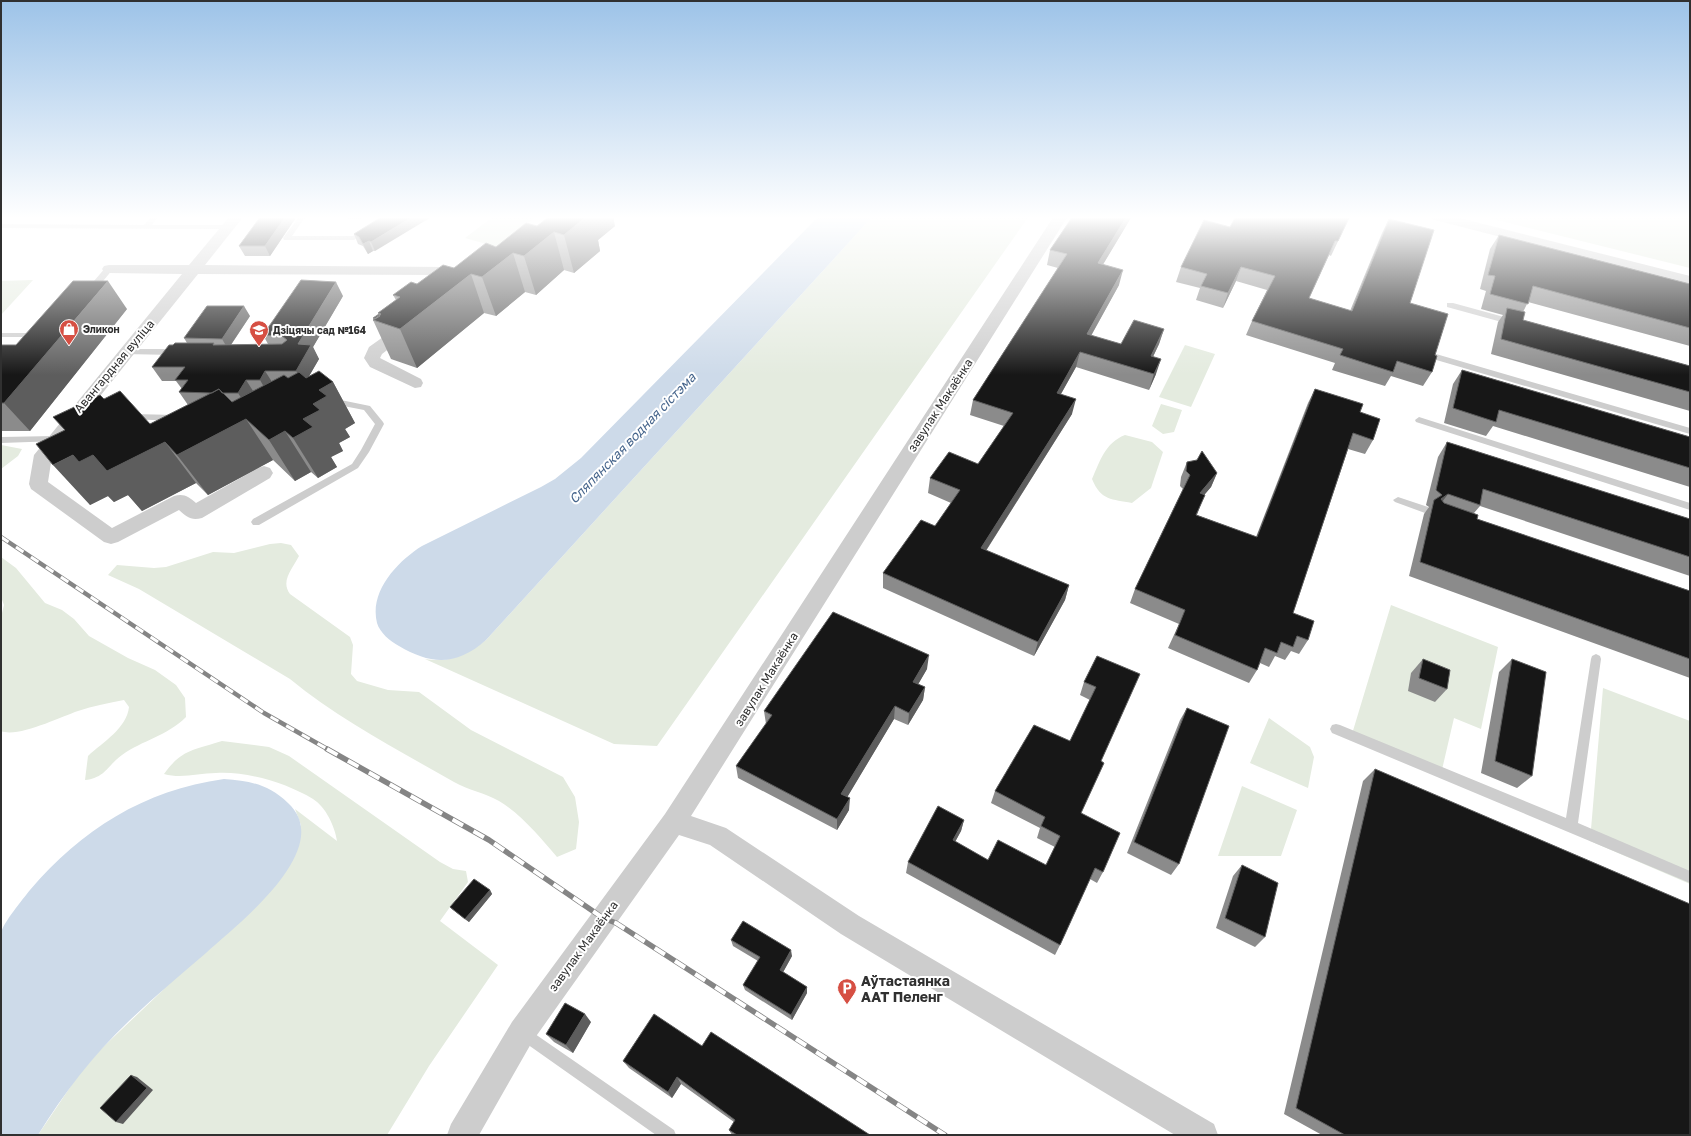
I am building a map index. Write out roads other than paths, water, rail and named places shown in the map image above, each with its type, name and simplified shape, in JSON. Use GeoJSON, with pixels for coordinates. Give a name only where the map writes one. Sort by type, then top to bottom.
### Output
{"type":"FeatureCollection","features":[{"type":"Feature","properties":{"kind":"street","name":"Авангардная вуліца"},"geometry":{"type":"LineString","coordinates":[[196,269],[126,352],[80,417],[55,439],[43,455],[38,484],[111,537],[181,502],[196,512],[264,473]]}},
{"type":"Feature","properties":{"kind":"street"},"geometry":{"type":"LineString","coordinates":[[198,269],[445,271],[474,277],[458,288]]}},
{"type":"Feature","properties":{"kind":"street","name":"завулак Макаёнка"},"geometry":{"type":"LineString","coordinates":[[462,1135],[522,1032],[603,918],[674,822],[1028,269]]}},
{"type":"Feature","properties":{"kind":"street"},"geometry":{"type":"LineString","coordinates":[[1643,269],[1690,281]]}},
{"type":"Feature","properties":{"kind":"street"},"geometry":{"type":"LineString","coordinates":[[415,383],[376,363],[372,358],[375,351],[420,317]]}},
{"type":"Feature","properties":{"kind":"street"},"geometry":{"type":"LineString","coordinates":[[674,822],[717,836],[850,925],[1203,1135]]}},
{"type":"Feature","properties":{"kind":"lane"},"geometry":{"type":"LineString","coordinates":[[84,298],[109,269]]}},
{"type":"Feature","properties":{"kind":"lane"},"geometry":{"type":"LineString","coordinates":[[1450,305],[1518,323]]}},
{"type":"Feature","properties":{"kind":"lane"},"geometry":{"type":"LineString","coordinates":[[1,335],[44,335]]}},
{"type":"Feature","properties":{"kind":"lane"},"geometry":{"type":"LineString","coordinates":[[126,352],[186,353]]}},
{"type":"Feature","properties":{"kind":"lane"},"geometry":{"type":"LineString","coordinates":[[1436,357],[1690,431]]}},
{"type":"Feature","properties":{"kind":"lane"},"geometry":{"type":"LineString","coordinates":[[256,522],[355,466],[365,452],[380,424],[366,408],[347,403],[321,400]]}},
{"type":"Feature","properties":{"kind":"lane"},"geometry":{"type":"LineString","coordinates":[[119,417],[182,418]]}},
{"type":"Feature","properties":{"kind":"lane"},"geometry":{"type":"LineString","coordinates":[[1419,420],[1690,507]]}},
{"type":"Feature","properties":{"kind":"lane"},"geometry":{"type":"LineString","coordinates":[[1,440],[55,439]]}},
{"type":"Feature","properties":{"kind":"lane"},"geometry":{"type":"LineString","coordinates":[[1398,500],[1425,509]]}},
{"type":"Feature","properties":{"kind":"lane"},"geometry":{"type":"LineString","coordinates":[[1572,826],[1596,659]]}},
{"type":"Feature","properties":{"kind":"lane"},"geometry":{"type":"LineString","coordinates":[[1336,730],[1572,826],[1690,877]]}},
{"type":"Feature","properties":{"kind":"lane"},"geometry":{"type":"LineString","coordinates":[[522,1032],[669,1135]]}},
{"type":"Feature","properties":{"kind":"water","name":"Сляпянская водная сістэма"},"geometry":{"type":"Polygon","coordinates":[[[767,269],[825,269],[486,640],[475,649],[465,655],[444,660],[422,657],[396,644],[380,630],[377,623],[376,611],[377,600],[381,589],[395,569],[413,552],[422,546],[541,487],[555,479],[581,458],[767,269]]]}},
{"type":"Feature","properties":{"kind":"water"},"geometry":{"type":"Polygon","coordinates":[[[224,779],[250,782],[266,788],[288,803],[300,821],[300,841],[292,863],[277,884],[239,924],[148,1004],[103,1047],[69,1089],[38,1135],[1,1135],[1,933],[5,923],[30,890],[50,868],[93,831],[116,816],[141,803],[195,784],[224,779]]]}},
{"type":"Feature","properties":{"kind":"railway"},"geometry":{"type":"LineString","coordinates":[[1,537],[264,713],[329,750]]}},
{"type":"Feature","properties":{"kind":"railway"},"geometry":{"type":"LineString","coordinates":[[327,749],[489,840],[603,918],[616,923],[945,1135]]}},
{"type":"Feature","properties":{"kind":"place","name":"Эликон"},"geometry":{"type":"Point","coordinates":[69,346]}},
{"type":"Feature","properties":{"kind":"place","name":"Дзіцячы сад №164"},"geometry":{"type":"Point","coordinates":[259,347]}},
{"type":"Feature","properties":{"kind":"place","name":"Аўтастаянка ААТ Пеленг"},"geometry":{"type":"Point","coordinates":[847,1005]}}]}
